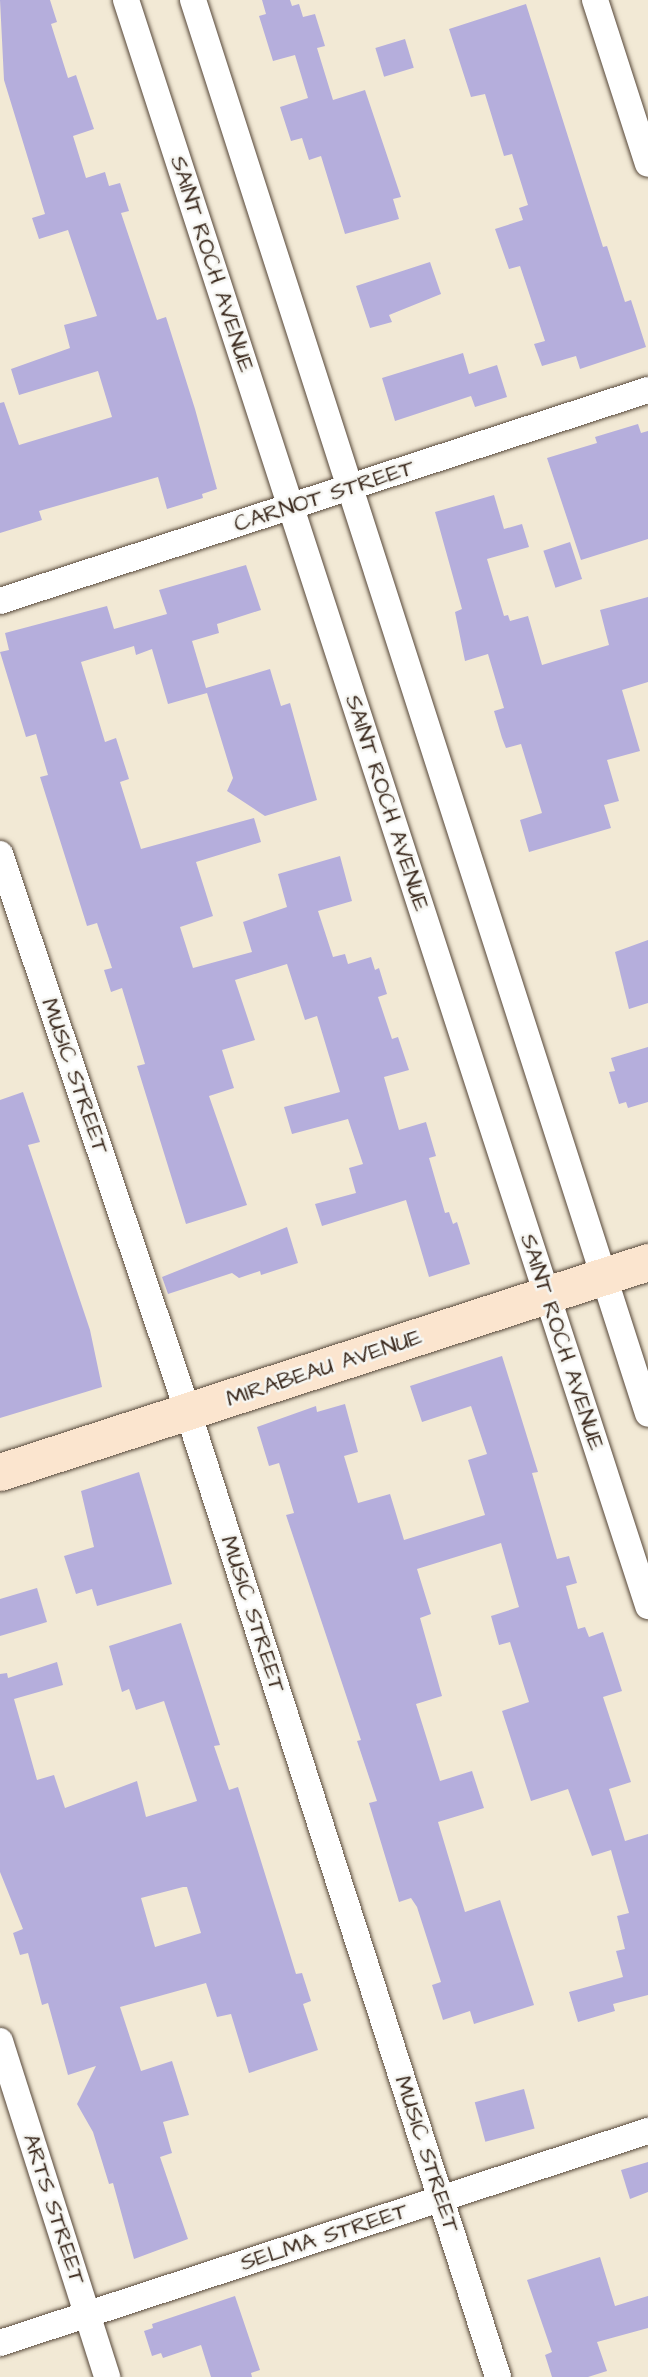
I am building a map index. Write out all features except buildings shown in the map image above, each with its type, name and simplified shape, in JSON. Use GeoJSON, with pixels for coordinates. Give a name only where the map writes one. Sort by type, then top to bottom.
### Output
{"type":"FeatureCollection","features":[{"type":"Feature","properties":{"kind":"street","name":"SAINT ROCH AVENUE"},"geometry":{"type":"LineString","coordinates":[[126,0],[648,1606]]}},
{"type":"Feature","properties":{"kind":"street"},"geometry":{"type":"LineString","coordinates":[[192,0],[648,1414]]}},
{"type":"Feature","properties":{"kind":"street"},"geometry":{"type":"LineString","coordinates":[[595,0],[648,164]]}},
{"type":"Feature","properties":{"kind":"street","name":"CARNOT STREET"},"geometry":{"type":"LineString","coordinates":[[0,601],[648,390]]}},
{"type":"Feature","properties":{"kind":"street","name":"MUSIC STREET"},"geometry":{"type":"LineString","coordinates":[[0,854],[188,1412],[498,2377]]}},
{"type":"Feature","properties":{"kind":"street","name":"MIRABEAU AVENUE"},"geometry":{"type":"LineString","coordinates":[[0,1472],[648,1262]]}},
{"type":"Feature","properties":{"kind":"street","name":"ARTS STREET"},"geometry":{"type":"LineString","coordinates":[[0,2041],[107,2377]]}},
{"type":"Feature","properties":{"kind":"street","name":"SELMA STREET"},"geometry":{"type":"LineString","coordinates":[[0,2343],[648,2131]]}}]}
